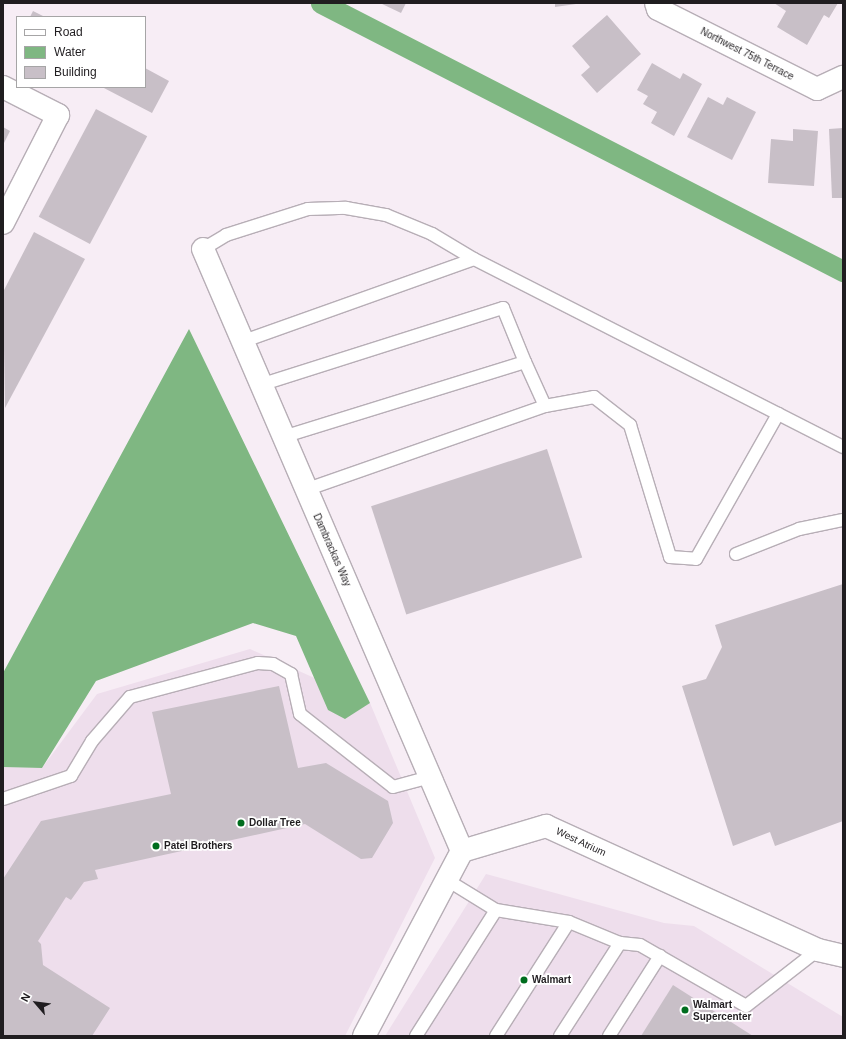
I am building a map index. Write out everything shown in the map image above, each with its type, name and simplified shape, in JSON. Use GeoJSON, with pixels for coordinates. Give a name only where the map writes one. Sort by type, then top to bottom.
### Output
{"type":"FeatureCollection","features":[{"type":"Feature","properties":{"kind":"street","name":"Northwest 75th Terrace"},"geometry":{"type":"LineString","coordinates":[[656,3],[658,10],[817,90],[843,77]]}},
{"type":"Feature","properties":{"kind":"street"},"geometry":{"type":"LineString","coordinates":[[3,87],[58,116],[3,223]]}},
{"type":"Feature","properties":{"kind":"street","name":"Dambrackas Way"},"geometry":{"type":"LineString","coordinates":[[203,249],[244,341],[260,386],[462,851]]}},
{"type":"Feature","properties":{"kind":"street","name":"West Atrium"},"geometry":{"type":"LineString","coordinates":[[462,851],[546,826],[818,950],[843,956]]}},
{"type":"Feature","properties":{"kind":"street"},"geometry":{"type":"LineString","coordinates":[[364,1036],[462,851]]}},
{"type":"Feature","properties":{"kind":"lane"},"geometry":{"type":"LineString","coordinates":[[203,249],[226,235],[308,209],[346,208],[386,215],[419,228],[474,259],[843,447]]}},
{"type":"Feature","properties":{"kind":"lane"},"geometry":{"type":"LineString","coordinates":[[244,341],[474,259]]}},
{"type":"Feature","properties":{"kind":"lane"},"geometry":{"type":"LineString","coordinates":[[260,386],[503,308],[545,406]]}},
{"type":"Feature","properties":{"kind":"lane"},"geometry":{"type":"LineString","coordinates":[[282,437],[525,362]]}},
{"type":"Feature","properties":{"kind":"lane"},"geometry":{"type":"LineString","coordinates":[[305,490],[545,406],[594,397],[630,425],[670,557],[696,559],[778,414]]}},
{"type":"Feature","properties":{"kind":"lane"},"geometry":{"type":"LineString","coordinates":[[736,554],[799,530],[843,520]]}},
{"type":"Feature","properties":{"kind":"lane"},"geometry":{"type":"LineString","coordinates":[[3,799],[71,776],[92,741],[130,697],[258,663],[273,664],[291,674],[300,714],[393,787],[430,777]]}},
{"type":"Feature","properties":{"kind":"lane"},"geometry":{"type":"LineString","coordinates":[[447,880],[496,910],[569,922],[620,942],[640,945],[746,1006],[818,950]]}},
{"type":"Feature","properties":{"kind":"lane"},"geometry":{"type":"LineString","coordinates":[[416,1036],[496,910]]}},
{"type":"Feature","properties":{"kind":"lane"},"geometry":{"type":"LineString","coordinates":[[496,1036],[569,922]]}},
{"type":"Feature","properties":{"kind":"lane"},"geometry":{"type":"LineString","coordinates":[[560,1036],[620,942]]}},
{"type":"Feature","properties":{"kind":"lane"},"geometry":{"type":"LineString","coordinates":[[609,1036],[660,956]]}},
{"type":"Feature","properties":{"kind":"shaded area"},"geometry":{"type":"Polygon","coordinates":[[[250,649],[370,703],[435,858],[345,1036],[3,1036],[3,767],[42,768],[97,694],[250,649]]]}},
{"type":"Feature","properties":{"kind":"shaded area","name":"Walmart"},"geometry":{"type":"Polygon","coordinates":[[[486,874],[664,923],[694,926],[843,1017],[843,1036],[385,1036],[486,874]]]}},
{"type":"Feature","properties":{"kind":"water"},"geometry":{"type":"Polygon","coordinates":[[[189,329],[370,703],[345,719],[328,710],[296,636],[253,623],[96,681],[42,768],[3,767],[3,673],[189,329]]]}},
{"type":"Feature","properties":{"kind":"building"},"geometry":{"type":"Polygon","coordinates":[[[380,3],[406,3],[401,13],[380,3]]]}},
{"type":"Feature","properties":{"kind":"building"},"geometry":{"type":"Polygon","coordinates":[[[555,3],[576,3],[576,4],[555,7],[555,3]]]}},
{"type":"Feature","properties":{"kind":"building"},"geometry":{"type":"Polygon","coordinates":[[[774,3],[838,3],[829,18],[824,15],[807,45],[777,27],[786,11],[774,3]]]}},
{"type":"Feature","properties":{"kind":"building"},"geometry":{"type":"Polygon","coordinates":[[[33,11],[43,16],[30,16],[33,11]]]}},
{"type":"Feature","properties":{"kind":"building"},"geometry":{"type":"Polygon","coordinates":[[[607,15],[641,54],[597,93],[581,75],[590,67],[572,46],[607,15]]]}},
{"type":"Feature","properties":{"kind":"building"},"geometry":{"type":"Polygon","coordinates":[[[652,63],[680,79],[683,73],[702,84],[674,136],[651,123],[657,112],[643,104],[648,96],[637,90],[652,63]]]}},
{"type":"Feature","properties":{"kind":"building"},"geometry":{"type":"Polygon","coordinates":[[[146,69],[169,81],[152,113],[104,88],[146,88],[146,69]]]}},
{"type":"Feature","properties":{"kind":"building"},"geometry":{"type":"Polygon","coordinates":[[[708,97],[723,105],[727,97],[756,112],[732,160],[687,137],[708,97]]]}},
{"type":"Feature","properties":{"kind":"building"},"geometry":{"type":"Polygon","coordinates":[[[96,109],[147,136],[90,244],[39,217],[96,109]]]}},
{"type":"Feature","properties":{"kind":"building"},"geometry":{"type":"Polygon","coordinates":[[[3,127],[10,131],[3,145],[3,127]]]}},
{"type":"Feature","properties":{"kind":"building"},"geometry":{"type":"Polygon","coordinates":[[[843,128],[843,198],[832,198],[829,129],[843,128]]]}},
{"type":"Feature","properties":{"kind":"building"},"geometry":{"type":"Polygon","coordinates":[[[793,129],[818,131],[814,186],[768,183],[771,139],[793,141],[793,129]]]}},
{"type":"Feature","properties":{"kind":"building"},"geometry":{"type":"Polygon","coordinates":[[[34,232],[85,259],[5,408],[3,292],[34,232]]]}},
{"type":"Feature","properties":{"kind":"building"},"geometry":{"type":"Polygon","coordinates":[[[547,449],[582,557],[406,615],[371,506],[547,449]]]}},
{"type":"Feature","properties":{"kind":"building"},"geometry":{"type":"Polygon","coordinates":[[[843,584],[843,821],[775,846],[770,832],[733,846],[682,686],[706,679],[722,647],[715,625],[843,584]]]}},
{"type":"Feature","properties":{"kind":"building"},"geometry":{"type":"Polygon","coordinates":[[[279,686],[298,768],[326,763],[388,801],[393,823],[372,858],[361,859],[305,824],[95,870],[98,879],[84,882],[71,900],[66,897],[38,941],[41,944],[43,965],[110,1008],[92,1036],[3,1036],[3,879],[41,821],[171,794],[152,712],[279,686]]]}},
{"type":"Feature","properties":{"kind":"building","name":"Walmart Supercenter"},"geometry":{"type":"Polygon","coordinates":[[[673,985],[753,1036],[641,1036],[673,985]]]}},
{"type":"Feature","properties":{"kind":"waterway"},"geometry":{"type":"LineString","coordinates":[[321,3],[843,271]]}},
{"type":"Feature","properties":{"kind":"place","name":"Dollar Tree"},"geometry":{"type":"Point","coordinates":[241,823]}},
{"type":"Feature","properties":{"kind":"place","name":"Patel Brothers"},"geometry":{"type":"Point","coordinates":[156,846]}},
{"type":"Feature","properties":{"kind":"place","name":"Walmart"},"geometry":{"type":"Point","coordinates":[524,980]}},
{"type":"Feature","properties":{"kind":"place","name":"Walmart Supercenter"},"geometry":{"type":"Point","coordinates":[685,1010]}}]}
